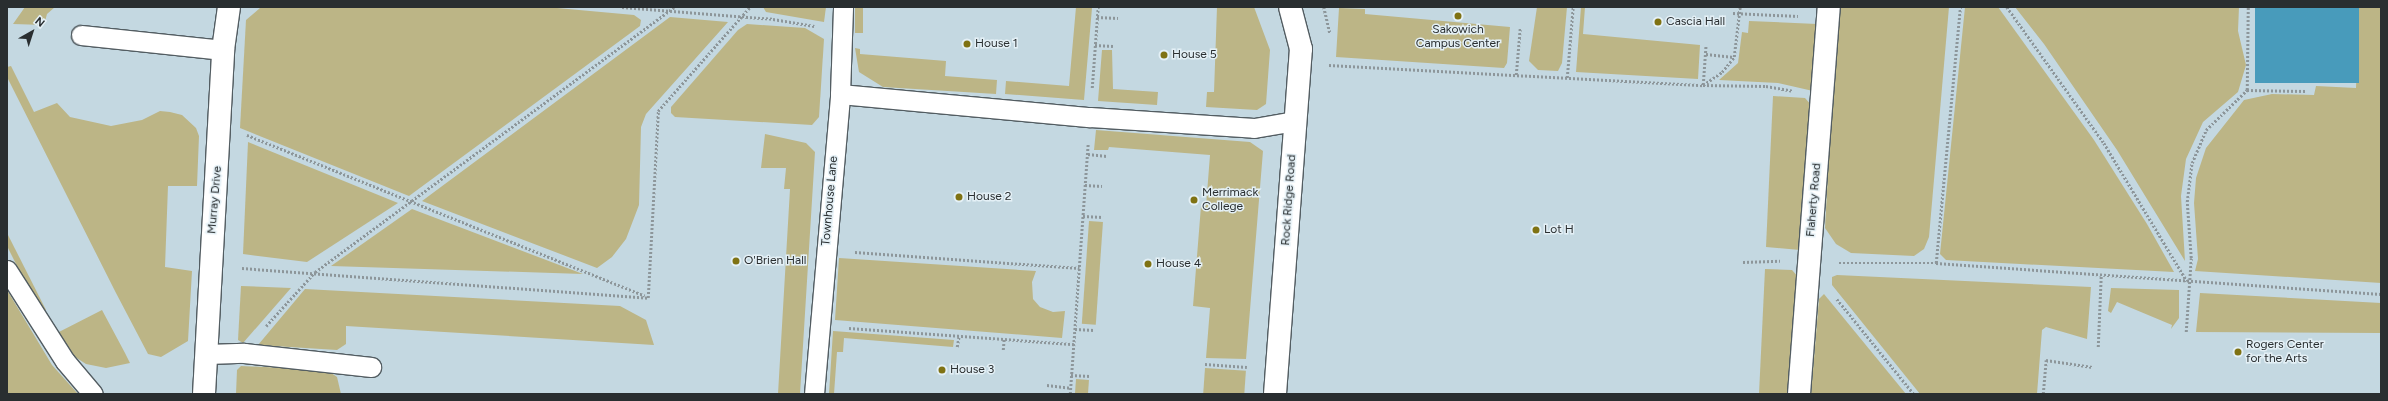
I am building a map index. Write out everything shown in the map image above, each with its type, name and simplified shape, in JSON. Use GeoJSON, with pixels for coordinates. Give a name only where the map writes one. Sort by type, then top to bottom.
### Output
{"type":"FeatureCollection","features":[{"type":"Feature","properties":{"kind":"street","name":"Murray Drive"},"geometry":{"type":"LineString","coordinates":[[204,394],[210,266],[221,125],[223,50],[229,7]]}},
{"type":"Feature","properties":{"kind":"street","name":"Rock Ridge Road"},"geometry":{"type":"LineString","coordinates":[[1275,394],[1301,49],[1290,7]]}},
{"type":"Feature","properties":{"kind":"street","name":"Flaherty Road"},"geometry":{"type":"LineString","coordinates":[[1799,394],[1808,262],[1823,96],[1829,7]]}},
{"type":"Feature","properties":{"kind":"lane","name":"Townhouse Lane"},"geometry":{"type":"LineString","coordinates":[[814,394],[840,94],[843,7]]}},
{"type":"Feature","properties":{"kind":"lane"},"geometry":{"type":"LineString","coordinates":[[81,35],[223,50]]}},
{"type":"Feature","properties":{"kind":"lane"},"geometry":{"type":"LineString","coordinates":[[840,94],[1090,118],[1254,128],[1295,121]]}},
{"type":"Feature","properties":{"kind":"lane"},"geometry":{"type":"LineString","coordinates":[[7,270],[65,361],[93,394]]}},
{"type":"Feature","properties":{"kind":"lane"},"geometry":{"type":"LineString","coordinates":[[207,354],[244,353],[371,367]]}},
{"type":"Feature","properties":{"kind":"path"},"geometry":{"type":"LineString","coordinates":[[622,7],[741,16],[842,30]]}},
{"type":"Feature","properties":{"kind":"path"},"geometry":{"type":"LineString","coordinates":[[244,353],[315,272],[674,7]]}},
{"type":"Feature","properties":{"kind":"path"},"geometry":{"type":"LineString","coordinates":[[648,298],[658,111],[750,7]]}},
{"type":"Feature","properties":{"kind":"path"},"geometry":{"type":"LineString","coordinates":[[1070,394],[1098,7]]}},
{"type":"Feature","properties":{"kind":"path"},"geometry":{"type":"LineString","coordinates":[[1567,78],[1573,7]]}},
{"type":"Feature","properties":{"kind":"path"},"geometry":{"type":"LineString","coordinates":[[1703,85],[1722,72],[1734,57],[1740,7]]}},
{"type":"Feature","properties":{"kind":"path"},"geometry":{"type":"LineString","coordinates":[[1936,264],[1960,7]]}},
{"type":"Feature","properties":{"kind":"path"},"geometry":{"type":"LineString","coordinates":[[2007,7],[2104,143],[2187,281]]}},
{"type":"Feature","properties":{"kind":"path"},"geometry":{"type":"LineString","coordinates":[[2186,332],[2187,281],[2191,258],[2187,202],[2192,163],[2206,130],[2247,90],[2248,7]]}},
{"type":"Feature","properties":{"kind":"path"},"geometry":{"type":"LineString","coordinates":[[1733,13],[1806,17]]}},
{"type":"Feature","properties":{"kind":"path"},"geometry":{"type":"LineString","coordinates":[[1097,17],[1118,18]]}},
{"type":"Feature","properties":{"kind":"path"},"geometry":{"type":"LineString","coordinates":[[1516,75],[1520,28]]}},
{"type":"Feature","properties":{"kind":"path"},"geometry":{"type":"LineString","coordinates":[[1095,45],[1113,46]]}},
{"type":"Feature","properties":{"kind":"path"},"geometry":{"type":"LineString","coordinates":[[1703,85],[1706,46]]}},
{"type":"Feature","properties":{"kind":"path"},"geometry":{"type":"LineString","coordinates":[[1706,54],[1734,57]]}},
{"type":"Feature","properties":{"kind":"path"},"geometry":{"type":"LineString","coordinates":[[1326,65],[1703,85],[1766,86],[1823,96]]}},
{"type":"Feature","properties":{"kind":"path"},"geometry":{"type":"LineString","coordinates":[[2247,90],[2307,91]]}},
{"type":"Feature","properties":{"kind":"path"},"geometry":{"type":"LineString","coordinates":[[221,125],[412,201],[648,298]]}},
{"type":"Feature","properties":{"kind":"path"},"geometry":{"type":"LineString","coordinates":[[1088,154],[1107,156]]}},
{"type":"Feature","properties":{"kind":"path"},"geometry":{"type":"LineString","coordinates":[[1085,185],[1102,186]]}},
{"type":"Feature","properties":{"kind":"path"},"geometry":{"type":"LineString","coordinates":[[1083,216],[1103,217]]}},
{"type":"Feature","properties":{"kind":"path"},"geometry":{"type":"LineString","coordinates":[[826,250],[1079,268]]}},
{"type":"Feature","properties":{"kind":"path"},"geometry":{"type":"LineString","coordinates":[[1742,262],[1936,264],[2381,294]]}},
{"type":"Feature","properties":{"kind":"path"},"geometry":{"type":"LineString","coordinates":[[1808,262],[1914,394]]}},
{"type":"Feature","properties":{"kind":"path"},"geometry":{"type":"LineString","coordinates":[[210,266],[315,272],[648,298]]}},
{"type":"Feature","properties":{"kind":"path"},"geometry":{"type":"LineString","coordinates":[[2098,347],[2101,275]]}},
{"type":"Feature","properties":{"kind":"path"},"geometry":{"type":"LineString","coordinates":[[820,326],[1074,344]]}},
{"type":"Feature","properties":{"kind":"path"},"geometry":{"type":"LineString","coordinates":[[1075,329],[1094,330]]}},
{"type":"Feature","properties":{"kind":"path"},"geometry":{"type":"LineString","coordinates":[[957,347],[959,336]]}},
{"type":"Feature","properties":{"kind":"path"},"geometry":{"type":"LineString","coordinates":[[1003,350],[1004,339]]}},
{"type":"Feature","properties":{"kind":"path"},"geometry":{"type":"LineString","coordinates":[[2043,394],[2046,360],[2092,367]]}},
{"type":"Feature","properties":{"kind":"path"},"geometry":{"type":"LineString","coordinates":[[1205,364],[1250,367]]}},
{"type":"Feature","properties":{"kind":"path"},"geometry":{"type":"LineString","coordinates":[[1071,375],[1090,376]]}},
{"type":"Feature","properties":{"kind":"path"},"geometry":{"type":"LineString","coordinates":[[1047,385],[1070,388]]}},
{"type":"Feature","properties":{"kind":"shaded area","name":"Merrimack College"},"geometry":{"type":"Polygon","coordinates":[[[7,7],[2381,7],[2381,394],[7,394],[7,7]]]}},
{"type":"Feature","properties":{"kind":"shaded area"},"geometry":{"type":"Polygon","coordinates":[[[25,7],[55,7],[47,14],[44,25],[13,24],[25,7]]]}},
{"type":"Feature","properties":{"kind":"shaded area"},"geometry":{"type":"Polygon","coordinates":[[[546,7],[634,15],[641,20],[640,26],[409,196],[240,128],[246,20],[260,8],[546,7]]]}},
{"type":"Feature","properties":{"kind":"shaded area"},"geometry":{"type":"Polygon","coordinates":[[[763,7],[826,7],[824,22],[766,12],[763,7]]]}},
{"type":"Feature","properties":{"kind":"shaded area"},"geometry":{"type":"Polygon","coordinates":[[[855,7],[863,7],[863,33],[855,33],[855,7]]]}},
{"type":"Feature","properties":{"kind":"shaded area"},"geometry":{"type":"Polygon","coordinates":[[[1076,7],[1092,8],[1084,100],[1005,94],[1006,81],[1069,86],[1076,7]]]}},
{"type":"Feature","properties":{"kind":"shaded area"},"geometry":{"type":"Polygon","coordinates":[[[1217,7],[1254,7],[1270,50],[1266,104],[1257,110],[1206,107],[1207,92],[1214,92],[1217,7]]]}},
{"type":"Feature","properties":{"kind":"shaded area"},"geometry":{"type":"Polygon","coordinates":[[[1537,7],[1567,7],[1562,63],[1558,71],[1538,70],[1529,61],[1537,7]]]}},
{"type":"Feature","properties":{"kind":"shaded area"},"geometry":{"type":"Polygon","coordinates":[[[1581,7],[1585,7],[1583,34],[1700,45],[1698,79],[1576,72],[1581,7]]]}},
{"type":"Feature","properties":{"kind":"shaded area"},"geometry":{"type":"Polygon","coordinates":[[[1837,7],[1949,7],[1929,237],[1924,249],[1914,256],[1851,253],[1836,244],[1825,228],[1837,7]]]}},
{"type":"Feature","properties":{"kind":"shaded area"},"geometry":{"type":"Polygon","coordinates":[[[1965,7],[1998,7],[2094,140],[2147,224],[2174,272],[1946,260],[1940,254],[1965,7]]]}},
{"type":"Feature","properties":{"kind":"shaded area"},"geometry":{"type":"Polygon","coordinates":[[[2015,7],[2239,7],[2238,31],[2246,65],[2238,92],[2203,122],[2186,159],[2181,196],[2185,261],[2117,150],[2044,44],[2015,7]]]}},
{"type":"Feature","properties":{"kind":"shaded area"},"geometry":{"type":"Polygon","coordinates":[[[2359,7],[2381,7],[2381,283],[2195,271],[2198,259],[2194,203],[2196,178],[2206,148],[2244,100],[2272,94],[2314,95],[2316,86],[2356,88],[2359,7]]]}},
{"type":"Feature","properties":{"kind":"shaded area"},"geometry":{"type":"Polygon","coordinates":[[[1339,8],[1365,9],[1365,14],[1510,27],[1507,63],[1504,68],[1336,57],[1339,8]]]}},
{"type":"Feature","properties":{"kind":"shaded area"},"geometry":{"type":"Polygon","coordinates":[[[670,17],[728,22],[646,114],[641,127],[639,205],[626,239],[612,257],[597,268],[422,201],[670,17]]]}},
{"type":"Feature","properties":{"kind":"shaded area"},"geometry":{"type":"Polygon","coordinates":[[[1749,21],[1817,24],[1813,91],[1778,83],[1719,80],[1738,63],[1742,32],[1748,33],[1749,21]]]}},
{"type":"Feature","properties":{"kind":"shaded area"},"geometry":{"type":"Polygon","coordinates":[[[747,24],[805,28],[824,39],[819,117],[812,125],[675,117],[671,113],[671,107],[738,30],[747,24]]]}},
{"type":"Feature","properties":{"kind":"shaded area"},"geometry":{"type":"Polygon","coordinates":[[[855,48],[860,49],[860,54],[946,61],[945,76],[997,80],[996,94],[883,87],[859,72],[855,48]]]}},
{"type":"Feature","properties":{"kind":"shaded area"},"geometry":{"type":"Polygon","coordinates":[[[1102,50],[1112,50],[1113,89],[1158,92],[1157,105],[1098,101],[1102,50]]]}},
{"type":"Feature","properties":{"kind":"shaded area"},"geometry":{"type":"Polygon","coordinates":[[[11,66],[34,112],[57,103],[70,117],[111,126],[142,120],[160,111],[182,115],[196,128],[199,136],[197,186],[168,186],[165,267],[192,271],[188,341],[161,357],[148,354],[116,293],[7,77],[7,67],[11,66]]]}},
{"type":"Feature","properties":{"kind":"shaded area"},"geometry":{"type":"Polygon","coordinates":[[[1773,96],[1805,98],[1812,106],[1800,250],[1766,247],[1773,96]]]}},
{"type":"Feature","properties":{"kind":"shaded area"},"geometry":{"type":"Polygon","coordinates":[[[1096,130],[1250,142],[1263,151],[1246,359],[1206,358],[1210,308],[1193,306],[1201,206],[1206,206],[1210,155],[1109,147],[1108,150],[1094,150],[1096,130]]]}},
{"type":"Feature","properties":{"kind":"shaded area"},"geometry":{"type":"Polygon","coordinates":[[[765,134],[806,143],[815,152],[800,394],[778,394],[790,189],[784,189],[786,168],[761,168],[765,134]]]}},
{"type":"Feature","properties":{"kind":"shaded area"},"geometry":{"type":"Polygon","coordinates":[[[248,142],[398,203],[307,262],[243,254],[248,142]]]}},
{"type":"Feature","properties":{"kind":"shaded area"},"geometry":{"type":"Polygon","coordinates":[[[412,209],[583,274],[331,266],[412,209]]]}},
{"type":"Feature","properties":{"kind":"shaded area"},"geometry":{"type":"Polygon","coordinates":[[[1089,221],[1103,222],[1096,325],[1082,324],[1089,221]]]}},
{"type":"Feature","properties":{"kind":"shaded area"},"geometry":{"type":"Polygon","coordinates":[[[7,233],[46,310],[43,311],[28,288],[7,246],[7,233]]]}},
{"type":"Feature","properties":{"kind":"shaded area"},"geometry":{"type":"Polygon","coordinates":[[[839,258],[1036,271],[1032,282],[1033,299],[1040,307],[1053,312],[1065,311],[1062,338],[835,320],[839,258]]]}},
{"type":"Feature","properties":{"kind":"shaded area"},"geometry":{"type":"Polygon","coordinates":[[[1765,269],[1792,270],[1799,278],[1790,394],[1759,394],[1765,269]]]}},
{"type":"Feature","properties":{"kind":"shaded area"},"geometry":{"type":"Polygon","coordinates":[[[1837,275],[2091,287],[2087,339],[2046,327],[2042,330],[2037,394],[1920,394],[1832,285],[1832,277],[1837,275]]]}},
{"type":"Feature","properties":{"kind":"shaded area"},"geometry":{"type":"Polygon","coordinates":[[[241,286],[291,288],[243,343],[238,340],[241,286]]]}},
{"type":"Feature","properties":{"kind":"shaded area"},"geometry":{"type":"Polygon","coordinates":[[[2111,288],[2179,290],[2179,318],[2171,329],[2172,325],[2117,302],[2111,313],[2108,311],[2111,288]]]}},
{"type":"Feature","properties":{"kind":"shaded area"},"geometry":{"type":"Polygon","coordinates":[[[305,289],[620,306],[646,320],[654,345],[346,326],[346,344],[337,350],[258,345],[305,289]]]}},
{"type":"Feature","properties":{"kind":"shaded area"},"geometry":{"type":"Polygon","coordinates":[[[7,290],[52,365],[78,394],[7,394],[7,290]]]}},
{"type":"Feature","properties":{"kind":"shaded area"},"geometry":{"type":"Polygon","coordinates":[[[2200,293],[2381,303],[2381,347],[2380,333],[2196,332],[2200,293]]]}},
{"type":"Feature","properties":{"kind":"shaded area"},"geometry":{"type":"Polygon","coordinates":[[[1824,294],[1906,394],[1811,394],[1819,299],[1824,294]]]}},
{"type":"Feature","properties":{"kind":"shaded area"},"geometry":{"type":"Polygon","coordinates":[[[102,310],[130,363],[106,368],[86,364],[69,353],[51,327],[52,323],[57,333],[102,310]]]}},
{"type":"Feature","properties":{"kind":"shaded area"},"geometry":{"type":"Polygon","coordinates":[[[833,331],[954,340],[953,347],[844,338],[843,352],[837,352],[834,394],[829,394],[833,331]]]}},
{"type":"Feature","properties":{"kind":"shaded area"},"geometry":{"type":"Polygon","coordinates":[[[241,366],[327,370],[337,377],[341,394],[236,394],[237,370],[241,366]]]}},
{"type":"Feature","properties":{"kind":"shaded area"},"geometry":{"type":"Polygon","coordinates":[[[1205,368],[1246,371],[1244,394],[1203,394],[1205,368]]]}},
{"type":"Feature","properties":{"kind":"shaded area"},"geometry":{"type":"Polygon","coordinates":[[[1076,379],[1089,380],[1088,394],[1075,394],[1076,379]]]}},
{"type":"Feature","properties":{"kind":"water"},"geometry":{"type":"Polygon","coordinates":[[[2255,7],[2359,7],[2359,83],[2255,83],[2255,7]]]}},
{"type":"Feature","properties":{"kind":"place","name":"Sakowich Campus Center"},"geometry":{"type":"Point","coordinates":[1458,16]}},
{"type":"Feature","properties":{"kind":"place","name":"Cascia Hall"},"geometry":{"type":"Point","coordinates":[1658,22]}},
{"type":"Feature","properties":{"kind":"place","name":"House 1"},"geometry":{"type":"Point","coordinates":[967,44]}},
{"type":"Feature","properties":{"kind":"place","name":"House 5"},"geometry":{"type":"Point","coordinates":[1164,55]}},
{"type":"Feature","properties":{"kind":"place","name":"House 2"},"geometry":{"type":"Point","coordinates":[959,197]}},
{"type":"Feature","properties":{"kind":"place","name":"Merrimack College"},"geometry":{"type":"Point","coordinates":[1194,200]}},
{"type":"Feature","properties":{"kind":"place","name":"Lot H"},"geometry":{"type":"Point","coordinates":[1536,230]}},
{"type":"Feature","properties":{"kind":"place","name":"O'Brien Hall"},"geometry":{"type":"Point","coordinates":[736,261]}},
{"type":"Feature","properties":{"kind":"place","name":"House 4"},"geometry":{"type":"Point","coordinates":[1148,264]}},
{"type":"Feature","properties":{"kind":"place","name":"Rogers Center for the Arts"},"geometry":{"type":"Point","coordinates":[2238,352]}},
{"type":"Feature","properties":{"kind":"place","name":"House 3"},"geometry":{"type":"Point","coordinates":[942,370]}}]}
